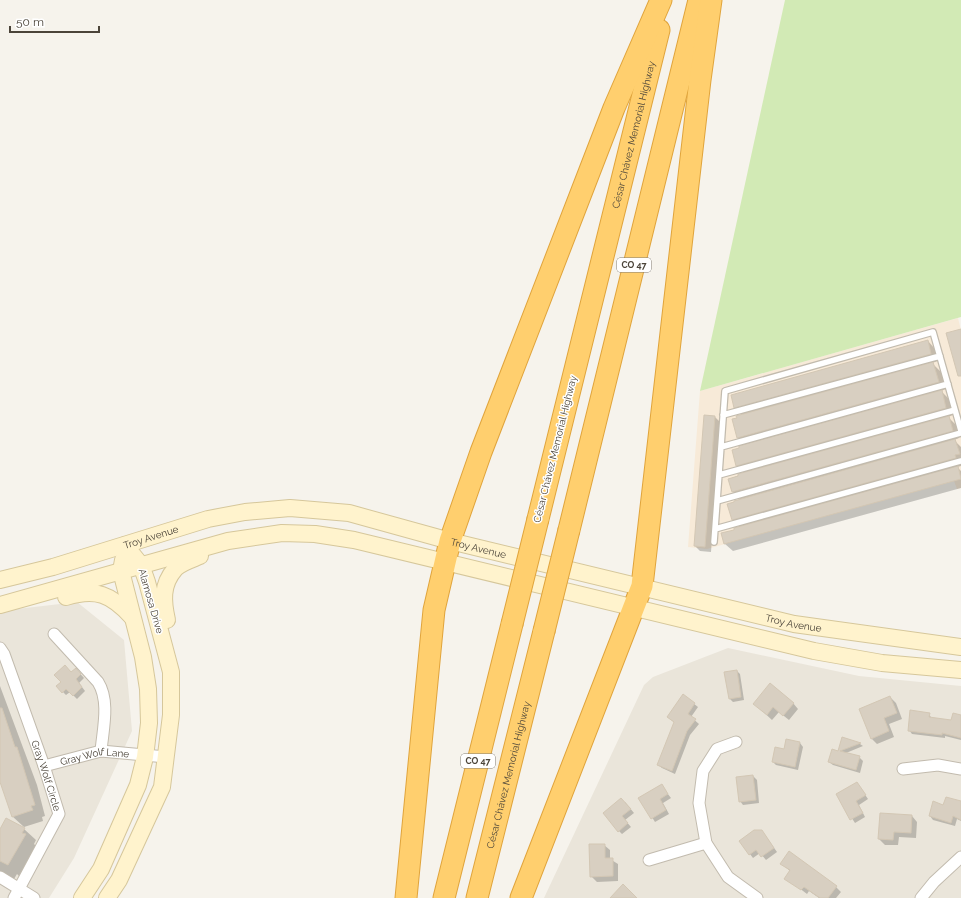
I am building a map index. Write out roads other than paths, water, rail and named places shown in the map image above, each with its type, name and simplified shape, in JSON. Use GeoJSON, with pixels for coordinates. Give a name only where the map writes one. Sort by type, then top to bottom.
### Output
{"type":"FeatureCollection","features":[{"type":"Feature","properties":{"kind":"highway"},"geometry":{"type":"LineString","coordinates":[[406,898],[434,610],[450,541],[481,452],[609,123],[661,0]]}},
{"type":"Feature","properties":{"kind":"highway","name":"César Chávez Memorial Highway"},"geometry":{"type":"LineString","coordinates":[[444,898],[666,0]]}},
{"type":"Feature","properties":{"kind":"highway","name":"César Chávez Memorial Highway"},"geometry":{"type":"LineString","coordinates":[[477,898],[699,0]]}},
{"type":"Feature","properties":{"kind":"highway"},"geometry":{"type":"LineString","coordinates":[[521,898],[642,586],[700,80],[711,0]]}},
{"type":"Feature","properties":{"kind":"main road","name":"Troy Avenue"},"geometry":{"type":"LineString","coordinates":[[0,580],[125,545],[208,519],[245,512],[290,508],[349,513],[450,541],[642,586],[794,624],[961,647]]}},
{"type":"Feature","properties":{"kind":"main road"},"geometry":{"type":"LineString","coordinates":[[0,605],[141,564],[228,541],[282,533],[315,534],[354,540],[814,652],[882,663],[961,670]]}},
{"type":"Feature","properties":{"kind":"main road"},"geometry":{"type":"LineString","coordinates":[[171,672],[178,663],[163,602],[165,587],[175,568],[228,541]]}},
{"type":"Feature","properties":{"kind":"main road","name":"Alamosa Drive"},"geometry":{"type":"LineString","coordinates":[[107,898],[119,880],[162,787],[171,715],[171,672],[141,564],[125,545]]}},
{"type":"Feature","properties":{"kind":"main road","name":"Alamosa Drive"},"geometry":{"type":"LineString","coordinates":[[82,898],[101,869],[138,785],[146,754],[149,723],[148,689],[142,657],[121,571],[125,545]]}},
{"type":"Feature","properties":{"kind":"main road"},"geometry":{"type":"LineString","coordinates":[[0,611],[28,608],[81,592],[99,594],[118,602],[132,616]]}},
{"type":"Feature","properties":{"kind":"street"},"geometry":{"type":"LineString","coordinates":[[54,634],[103,689],[105,711],[101,751]]}},
{"type":"Feature","properties":{"kind":"street","name":"Gray Wolf Circle"},"geometry":{"type":"LineString","coordinates":[[0,648],[4,654],[44,766],[59,814],[14,898]]}},
{"type":"Feature","properties":{"kind":"street"},"geometry":{"type":"LineString","coordinates":[[736,742],[718,749],[703,771],[699,803],[706,843],[728,877],[757,898]]}},
{"type":"Feature","properties":{"kind":"street","name":"Gray Wolf Lane"},"geometry":{"type":"LineString","coordinates":[[44,766],[101,751],[166,757]]}},
{"type":"Feature","properties":{"kind":"street"},"geometry":{"type":"LineString","coordinates":[[903,769],[938,765],[961,769]]}},
{"type":"Feature","properties":{"kind":"street"},"geometry":{"type":"LineString","coordinates":[[649,860],[706,843]]}},
{"type":"Feature","properties":{"kind":"street"},"geometry":{"type":"LineString","coordinates":[[921,898],[934,882],[961,857]]}},
{"type":"Feature","properties":{"kind":"street"},"geometry":{"type":"LineString","coordinates":[[0,877],[34,898]]}},
{"type":"Feature","properties":{"kind":"lane"},"geometry":{"type":"LineString","coordinates":[[714,542],[725,391],[933,332],[961,432],[717,501]]}},
{"type":"Feature","properties":{"kind":"lane"},"geometry":{"type":"LineString","coordinates":[[723,415],[940,356]]}},
{"type":"Feature","properties":{"kind":"lane"},"geometry":{"type":"LineString","coordinates":[[721,447],[948,384]]}},
{"type":"Feature","properties":{"kind":"lane"},"geometry":{"type":"LineString","coordinates":[[719,475],[955,410]]}},
{"type":"Feature","properties":{"kind":"lane"},"geometry":{"type":"LineString","coordinates":[[715,529],[961,461]]}}]}
